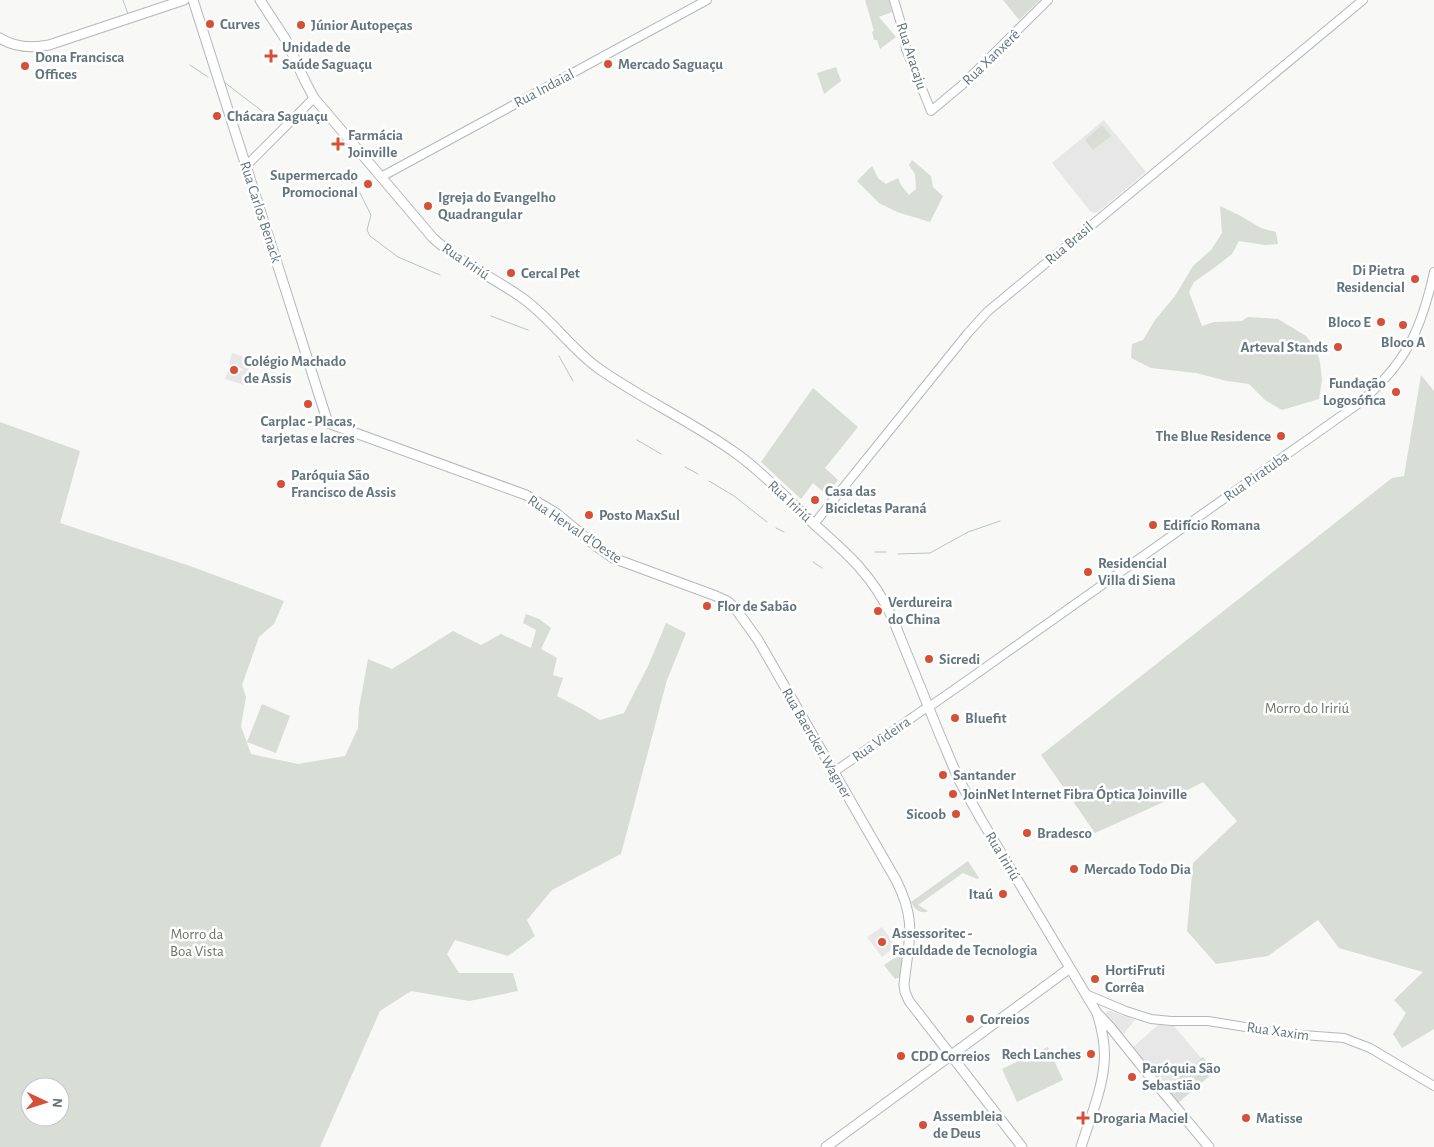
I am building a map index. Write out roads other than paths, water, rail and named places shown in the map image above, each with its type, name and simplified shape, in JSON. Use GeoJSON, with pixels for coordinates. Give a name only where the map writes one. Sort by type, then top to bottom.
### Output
{"type":"FeatureCollection","features":[{"type":"Feature","properties":{"kind":"main road"},"geometry":{"type":"LineString","coordinates":[[0,38],[8,43],[29,47],[49,45],[158,4],[184,0]]}},
{"type":"Feature","properties":{"kind":"main road","name":"Rua Carlos Benack"},"geometry":{"type":"LineString","coordinates":[[193,0],[328,423]]}},
{"type":"Feature","properties":{"kind":"main road","name":"Rua Iririú"},"geometry":{"type":"LineString","coordinates":[[260,0],[286,40],[314,98],[440,244],[455,256],[514,292],[531,305],[581,355],[600,370],[736,453],[859,565],[879,592],[892,617],[960,780],[982,821],[1088,995],[1097,1013],[1103,1036],[1104,1064],[1100,1087],[1081,1147]]}},
{"type":"Feature","properties":{"kind":"main road","name":"Rua Herval d'Oeste"},"geometry":{"type":"LineString","coordinates":[[328,423],[526,495],[556,513],[613,558],[716,596],[727,601],[735,608]]}},
{"type":"Feature","properties":{"kind":"main road","name":"Rua Baercker Wagner"},"geometry":{"type":"LineString","coordinates":[[735,608],[758,640],[896,880],[906,903],[910,922],[911,938],[904,985],[906,997],[1022,1147]]}},
{"type":"Feature","properties":{"kind":"main road"},"geometry":{"type":"LineString","coordinates":[[826,1147],[1070,968]]}},
{"type":"Feature","properties":{"kind":"main road"},"geometry":{"type":"LineString","coordinates":[[1097,1013],[1112,1028],[1209,1147]]}},
{"type":"Feature","properties":{"kind":"street","name":"Rua Indaial"},"geometry":{"type":"LineString","coordinates":[[381,177],[707,0]]}},
{"type":"Feature","properties":{"kind":"street","name":"Rua Aracaju"},"geometry":{"type":"LineString","coordinates":[[894,0],[906,48],[931,111]]}},
{"type":"Feature","properties":{"kind":"street","name":"Rua Xanxerê"},"geometry":{"type":"LineString","coordinates":[[931,111],[962,86],[1048,0]]}},
{"type":"Feature","properties":{"kind":"street","name":"Rua Brasil"},"geometry":{"type":"LineString","coordinates":[[814,524],[976,323],[987,312],[1363,0]]}},
{"type":"Feature","properties":{"kind":"street"},"geometry":{"type":"LineString","coordinates":[[246,166],[314,98]]}},
{"type":"Feature","properties":{"kind":"street","name":"Rua Piratuba"},"geometry":{"type":"LineString","coordinates":[[929,707],[1368,396],[1393,369],[1410,344],[1425,309],[1434,272]]}},
{"type":"Feature","properties":{"kind":"street","name":"Rua Videira"},"geometry":{"type":"LineString","coordinates":[[834,772],[929,707]]}},
{"type":"Feature","properties":{"kind":"street","name":"Rua Xaxim"},"geometry":{"type":"LineString","coordinates":[[1088,995],[1144,1017],[1161,1020],[1208,1020],[1288,1034],[1344,1038],[1370,1048],[1434,1086]]}},
{"type":"Feature","properties":{"kind":"street"},"geometry":{"type":"LineString","coordinates":[[1097,1013],[1112,1006]]}},
{"type":"Feature","properties":{"kind":"waterway"},"geometry":{"type":"LineString","coordinates":[[123,0],[128,14]]}},
{"type":"Feature","properties":{"kind":"waterway"},"geometry":{"type":"LineString","coordinates":[[190,65],[208,77]]}},
{"type":"Feature","properties":{"kind":"waterway"},"geometry":{"type":"LineString","coordinates":[[224,82],[267,115]]}},
{"type":"Feature","properties":{"kind":"waterway"},"geometry":{"type":"LineString","coordinates":[[339,174],[353,183]]}},
{"type":"Feature","properties":{"kind":"waterway"},"geometry":{"type":"LineString","coordinates":[[358,189],[371,215],[367,230],[370,236],[398,257],[440,275]]}},
{"type":"Feature","properties":{"kind":"waterway"},"geometry":{"type":"LineString","coordinates":[[491,316],[528,330]]}},
{"type":"Feature","properties":{"kind":"waterway"},"geometry":{"type":"LineString","coordinates":[[559,356],[573,381]]}},
{"type":"Feature","properties":{"kind":"waterway"},"geometry":{"type":"LineString","coordinates":[[637,440],[661,454]]}},
{"type":"Feature","properties":{"kind":"waterway"},"geometry":{"type":"LineString","coordinates":[[685,467],[698,474]]}},
{"type":"Feature","properties":{"kind":"waterway"},"geometry":{"type":"LineString","coordinates":[[709,481],[734,496],[767,522]]}},
{"type":"Feature","properties":{"kind":"waterway"},"geometry":{"type":"LineString","coordinates":[[898,554],[930,553],[968,532],[1000,521]]}},
{"type":"Feature","properties":{"kind":"waterway"},"geometry":{"type":"LineString","coordinates":[[776,528],[784,532]]}},
{"type":"Feature","properties":{"kind":"waterway"},"geometry":{"type":"LineString","coordinates":[[875,552],[886,552]]}},
{"type":"Feature","properties":{"kind":"waterway"},"geometry":{"type":"LineString","coordinates":[[813,562],[822,568]]}},
{"type":"Feature","properties":{"kind":"place","name":"Curves"},"geometry":{"type":"Point","coordinates":[210,24]}},
{"type":"Feature","properties":{"kind":"place","name":"Júnior Autopeças"},"geometry":{"type":"Point","coordinates":[301,25]}},
{"type":"Feature","properties":{"kind":"place","name":"Unidade de Saúde Saguaçu"},"geometry":{"type":"Point","coordinates":[271,56]}},
{"type":"Feature","properties":{"kind":"place","name":"Mercado Saguaçu"},"geometry":{"type":"Point","coordinates":[608,64]}},
{"type":"Feature","properties":{"kind":"place","name":"Dona Francisca Offices"},"geometry":{"type":"Point","coordinates":[25,66]}},
{"type":"Feature","properties":{"kind":"place","name":"Chácara Saguaçu"},"geometry":{"type":"Point","coordinates":[217,116]}},
{"type":"Feature","properties":{"kind":"place","name":"Farmácia Joinville"},"geometry":{"type":"Point","coordinates":[338,144]}},
{"type":"Feature","properties":{"kind":"place","name":"Supermercado Promocional"},"geometry":{"type":"Point","coordinates":[368,184]}},
{"type":"Feature","properties":{"kind":"place","name":"Igreja do Evangelho Quadrangular"},"geometry":{"type":"Point","coordinates":[428,206]}},
{"type":"Feature","properties":{"kind":"place","name":"Cercal Pet"},"geometry":{"type":"Point","coordinates":[511,273]}},
{"type":"Feature","properties":{"kind":"place","name":"Di Pietra Residencial"},"geometry":{"type":"Point","coordinates":[1415,279]}},
{"type":"Feature","properties":{"kind":"place","name":"Bloco E"},"geometry":{"type":"Point","coordinates":[1381,322]}},
{"type":"Feature","properties":{"kind":"place","name":"Bloco A"},"geometry":{"type":"Point","coordinates":[1403,325]}},
{"type":"Feature","properties":{"kind":"place","name":"Arteval Stands"},"geometry":{"type":"Point","coordinates":[1338,347]}},
{"type":"Feature","properties":{"kind":"place","name":"Colégio Machado de Assis"},"geometry":{"type":"Point","coordinates":[234,370]}},
{"type":"Feature","properties":{"kind":"place","name":"Fundação Logosófica"},"geometry":{"type":"Point","coordinates":[1396,392]}},
{"type":"Feature","properties":{"kind":"place","name":"Carplac - Placas, tarjetas e lacres"},"geometry":{"type":"Point","coordinates":[308,404]}},
{"type":"Feature","properties":{"kind":"place","name":"The Blue Residence"},"geometry":{"type":"Point","coordinates":[1281,436]}},
{"type":"Feature","properties":{"kind":"place","name":"Paróquia São Francisco de Assis"},"geometry":{"type":"Point","coordinates":[281,484]}},
{"type":"Feature","properties":{"kind":"place","name":"Casa das Bicicletas Paraná"},"geometry":{"type":"Point","coordinates":[815,500]}},
{"type":"Feature","properties":{"kind":"place","name":"Posto MaxSul"},"geometry":{"type":"Point","coordinates":[589,515]}},
{"type":"Feature","properties":{"kind":"place","name":"Edifício Romana"},"geometry":{"type":"Point","coordinates":[1153,525]}},
{"type":"Feature","properties":{"kind":"place","name":"Residencial Villa di Siena"},"geometry":{"type":"Point","coordinates":[1088,572]}},
{"type":"Feature","properties":{"kind":"place","name":"Flor de Sabão"},"geometry":{"type":"Point","coordinates":[707,606]}},
{"type":"Feature","properties":{"kind":"place","name":"Verdureira do China"},"geometry":{"type":"Point","coordinates":[878,611]}},
{"type":"Feature","properties":{"kind":"place","name":"Sicredi"},"geometry":{"type":"Point","coordinates":[929,659]}},
{"type":"Feature","properties":{"kind":"place","name":"Bluefit"},"geometry":{"type":"Point","coordinates":[955,718]}},
{"type":"Feature","properties":{"kind":"place","name":"Santander"},"geometry":{"type":"Point","coordinates":[943,775]}},
{"type":"Feature","properties":{"kind":"place","name":"JoinNet Internet Fibra Óptica Joinville"},"geometry":{"type":"Point","coordinates":[953,794]}},
{"type":"Feature","properties":{"kind":"place","name":"Sicoob"},"geometry":{"type":"Point","coordinates":[956,814]}},
{"type":"Feature","properties":{"kind":"place","name":"Bradesco"},"geometry":{"type":"Point","coordinates":[1027,833]}},
{"type":"Feature","properties":{"kind":"place","name":"Mercado Todo Dia"},"geometry":{"type":"Point","coordinates":[1074,869]}},
{"type":"Feature","properties":{"kind":"place","name":"Itaú"},"geometry":{"type":"Point","coordinates":[1003,894]}},
{"type":"Feature","properties":{"kind":"place","name":"Assessoritec - Faculdade de Tecnologia"},"geometry":{"type":"Point","coordinates":[882,942]}},
{"type":"Feature","properties":{"kind":"place","name":"HortiFruti Corrêa"},"geometry":{"type":"Point","coordinates":[1095,979]}},
{"type":"Feature","properties":{"kind":"place","name":"Correios"},"geometry":{"type":"Point","coordinates":[970,1019]}},
{"type":"Feature","properties":{"kind":"place","name":"Rech Lanches"},"geometry":{"type":"Point","coordinates":[1091,1054]}},
{"type":"Feature","properties":{"kind":"place","name":"CDD Correios"},"geometry":{"type":"Point","coordinates":[901,1056]}},
{"type":"Feature","properties":{"kind":"place","name":"Paróquia São Sebastião"},"geometry":{"type":"Point","coordinates":[1132,1077]}},
{"type":"Feature","properties":{"kind":"place","name":"Drogaria Maciel"},"geometry":{"type":"Point","coordinates":[1083,1118]}},
{"type":"Feature","properties":{"kind":"place","name":"Matisse"},"geometry":{"type":"Point","coordinates":[1246,1118]}},
{"type":"Feature","properties":{"kind":"place","name":"Assembleia de Deus"},"geometry":{"type":"Point","coordinates":[923,1125]}},
{"type":"Feature","properties":{"kind":"park label","name":"Morro do Iririú"},"geometry":{"type":"Point","coordinates":[1307,708]}},
{"type":"Feature","properties":{"kind":"park label","name":"Morro da Boa Vista"},"geometry":{"type":"Point","coordinates":[197,942]}}]}
